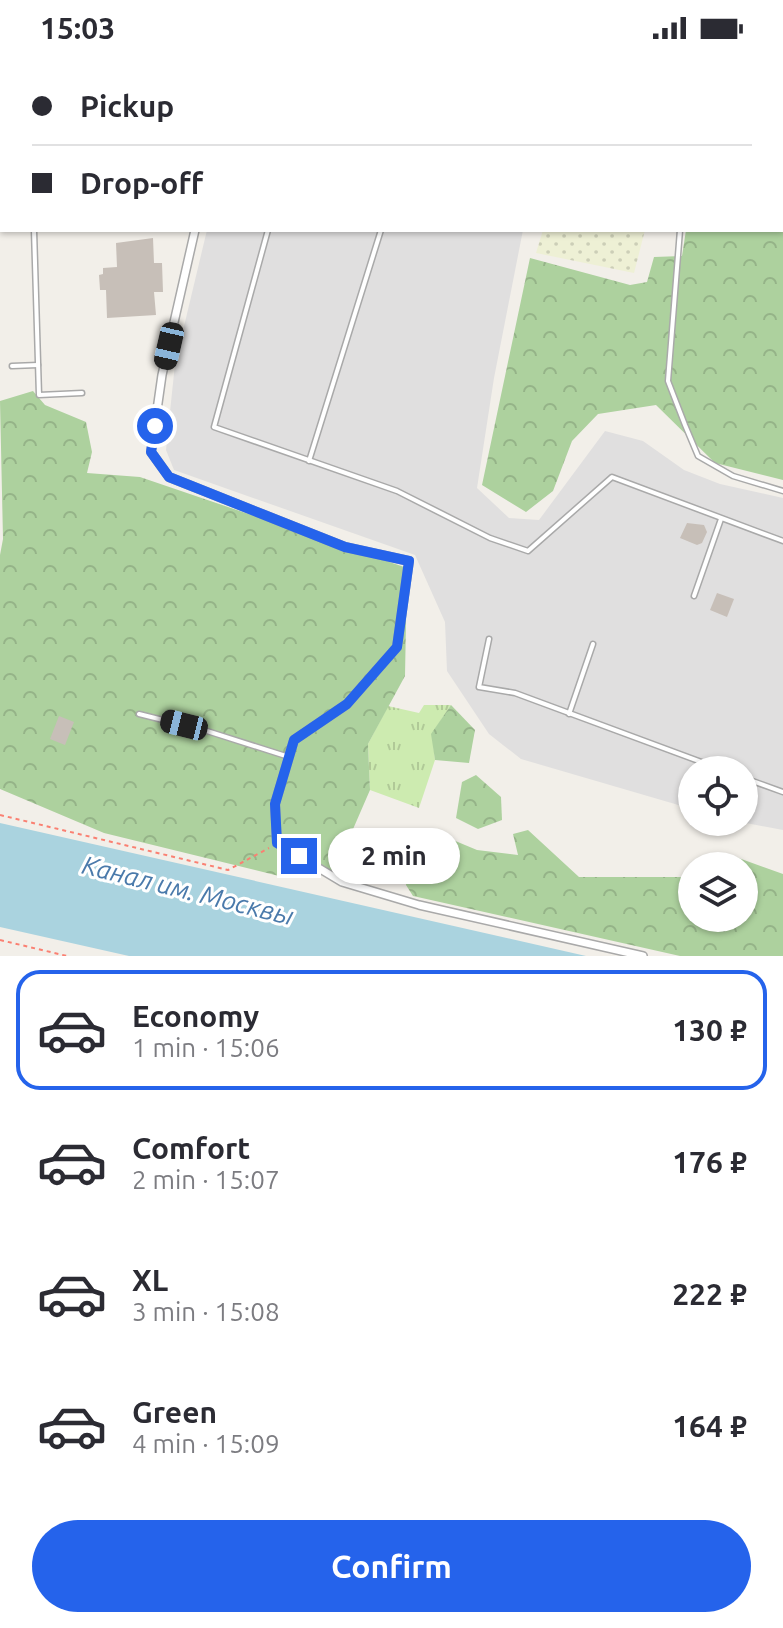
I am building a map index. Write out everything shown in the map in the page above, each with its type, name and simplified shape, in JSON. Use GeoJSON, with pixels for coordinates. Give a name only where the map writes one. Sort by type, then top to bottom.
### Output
{"type":"FeatureCollection","features":[{"type":"Feature","properties":{"kind":"street"},"geometry":{"type":"LineString","coordinates":[[195,232],[162,375],[151,452],[169,477],[345,547],[409,561],[397,647],[347,704],[294,740],[275,804],[277,843],[342,882],[419,905],[643,956]]}},
{"type":"Feature","properties":{"kind":"lane"},"geometry":{"type":"LineString","coordinates":[[34,232],[39,395],[82,393]]}},
{"type":"Feature","properties":{"kind":"lane"},"geometry":{"type":"LineString","coordinates":[[267,232],[214,427],[397,491],[490,538],[528,551],[612,477],[783,541]]}},
{"type":"Feature","properties":{"kind":"lane"},"geometry":{"type":"LineString","coordinates":[[309,461],[380,232]]}},
{"type":"Feature","properties":{"kind":"lane"},"geometry":{"type":"LineString","coordinates":[[680,232],[668,381],[685,425],[698,456],[733,476],[783,491]]}},
{"type":"Feature","properties":{"kind":"lane"},"geometry":{"type":"LineString","coordinates":[[12,366],[38,365]]}},
{"type":"Feature","properties":{"kind":"lane"},"geometry":{"type":"LineString","coordinates":[[694,596],[721,519]]}},
{"type":"Feature","properties":{"kind":"lane"},"geometry":{"type":"LineString","coordinates":[[489,639],[479,687],[515,693],[684,756]]}},
{"type":"Feature","properties":{"kind":"lane"},"geometry":{"type":"LineString","coordinates":[[569,714],[593,644]]}},
{"type":"Feature","properties":{"kind":"lane"},"geometry":{"type":"LineString","coordinates":[[139,714],[289,757]]}},
{"type":"Feature","properties":{"kind":"lane"},"geometry":{"type":"LineString","coordinates":[[758,783],[783,792]]}},
{"type":"Feature","properties":{"kind":"path"},"geometry":{"type":"LineString","coordinates":[[0,815],[228,870],[277,843]]}},
{"type":"Feature","properties":{"kind":"path"},"geometry":{"type":"LineString","coordinates":[[0,940],[67,956]]}},
{"type":"Feature","properties":{"kind":"shaded area"},"geometry":{"type":"Polygon","coordinates":[[[207,232],[523,232],[494,378],[477,488],[509,518],[539,520],[605,431],[643,441],[684,470],[720,484],[783,498],[783,830],[758,825],[758,756],[678,756],[678,805],[521,759],[489,734],[447,671],[445,622],[415,555],[174,470],[166,450],[175,364],[207,232]]]}},
{"type":"Feature","properties":{"kind":"green space"},"geometry":{"type":"Polygon","coordinates":[[[542,232],[644,232],[634,273],[536,253],[542,232]]]}},
{"type":"Feature","properties":{"kind":"green space"},"geometry":{"type":"Polygon","coordinates":[[[686,232],[783,232],[783,480],[715,463],[656,405],[598,414],[572,441],[553,491],[526,512],[482,485],[530,258],[630,285],[647,282],[654,257],[682,256],[686,232]]]}},
{"type":"Feature","properties":{"kind":"green space"},"geometry":{"type":"Polygon","coordinates":[[[33,391],[45,405],[86,422],[92,452],[87,473],[140,477],[407,568],[405,676],[368,744],[370,790],[347,843],[345,868],[283,877],[104,833],[0,789],[0,555],[3,539],[0,401],[33,391]]]}},
{"type":"Feature","properties":{"kind":"green space"},"geometry":{"type":"Polygon","coordinates":[[[424,705],[451,705],[432,734],[435,760],[419,808],[370,790],[368,744],[388,706],[419,713],[424,705]]]}},
{"type":"Feature","properties":{"kind":"green space"},"geometry":{"type":"Polygon","coordinates":[[[451,705],[475,730],[469,763],[435,760],[431,734],[451,705]]]}},
{"type":"Feature","properties":{"kind":"green space"},"geometry":{"type":"Polygon","coordinates":[[[476,775],[501,797],[502,820],[478,829],[456,818],[462,782],[476,775]]]}},
{"type":"Feature","properties":{"kind":"green space"},"geometry":{"type":"Polygon","coordinates":[[[528,830],[579,877],[678,877],[678,932],[758,932],[758,865],[783,874],[783,956],[680,956],[413,896],[406,885],[410,848],[441,835],[477,850],[518,855],[513,834],[528,830]]]}},
{"type":"Feature","properties":{"kind":"water","name":"Канал им. Москвы"},"geometry":{"type":"Polygon","coordinates":[[[0,823],[586,956],[129,956],[0,927],[0,823]]]}},
{"type":"Feature","properties":{"kind":"building"},"geometry":{"type":"Polygon","coordinates":[[[153,238],[154,263],[162,263],[163,292],[154,292],[156,315],[107,318],[106,290],[100,290],[99,275],[103,274],[103,268],[117,267],[116,243],[153,238]]]}},
{"type":"Feature","properties":{"kind":"building"},"geometry":{"type":"Polygon","coordinates":[[[687,523],[704,525],[707,532],[702,543],[697,545],[680,538],[687,523]]]}},
{"type":"Feature","properties":{"kind":"building"},"geometry":{"type":"Polygon","coordinates":[[[717,593],[734,599],[727,617],[710,610],[717,593]]]}},
{"type":"Feature","properties":{"kind":"building"},"geometry":{"type":"Polygon","coordinates":[[[59,716],[74,722],[65,745],[50,739],[59,716]]]}},
{"type":"Feature","properties":{"kind":"route"},"geometry":{"type":"LineString","coordinates":[[155,426],[151,452],[169,477],[345,547],[409,561],[397,647],[347,704],[294,740],[275,804],[277,843],[299,856]]}}]}
